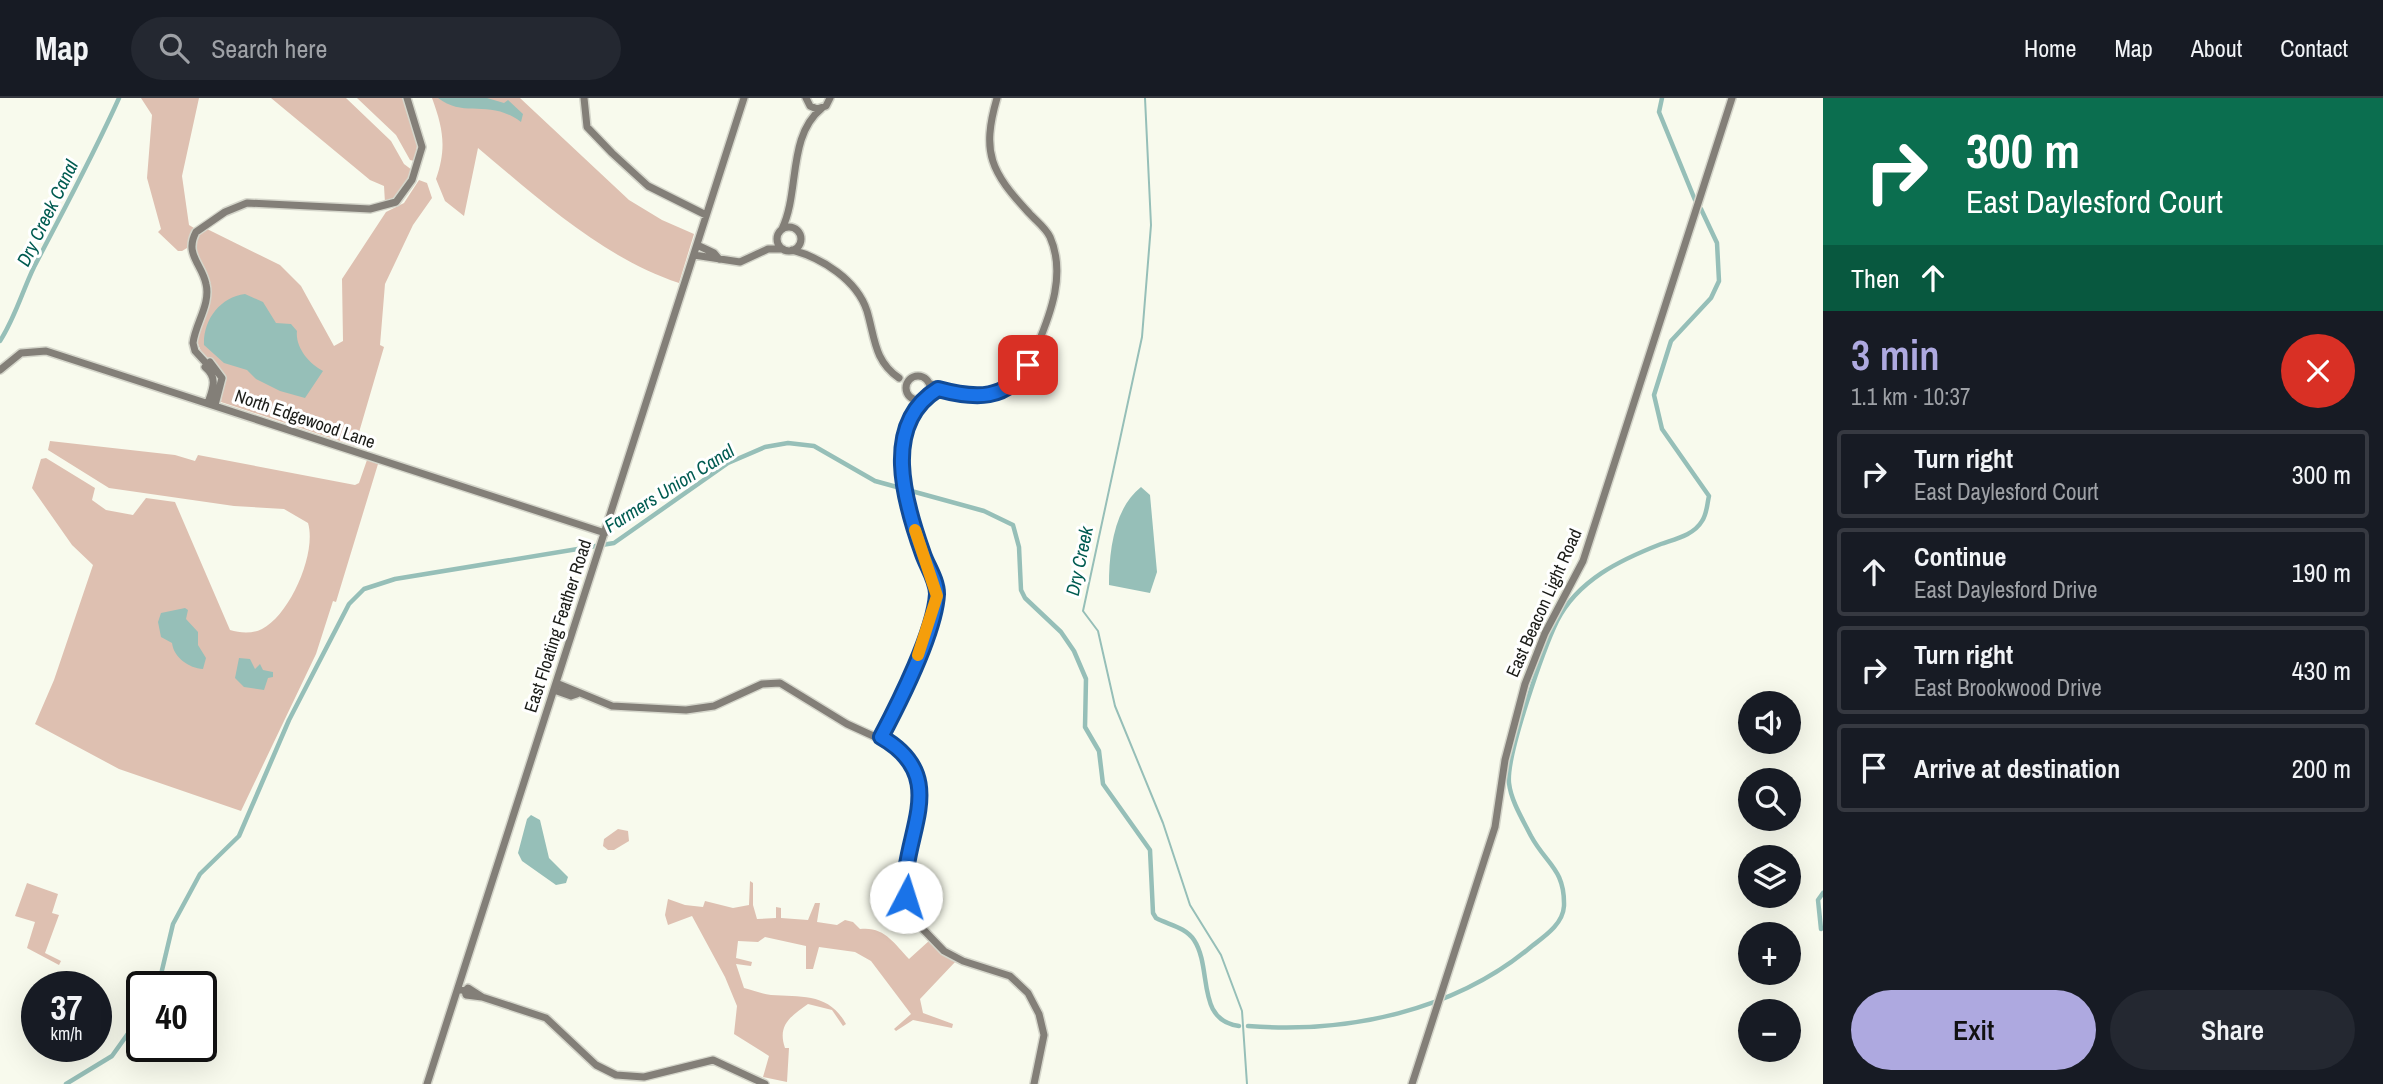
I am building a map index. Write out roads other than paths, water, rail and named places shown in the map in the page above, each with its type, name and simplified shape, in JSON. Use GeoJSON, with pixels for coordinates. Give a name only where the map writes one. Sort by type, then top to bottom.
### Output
{"type":"FeatureCollection","features":[{"type":"Feature","properties":{"kind":"street"},"geometry":{"type":"LineString","coordinates":[[212,404],[222,378],[218,368],[210,362],[206,363],[195,351],[193,344],[207,293],[203,275],[192,253],[193,237],[199,228],[247,203],[370,209],[396,202],[412,180],[422,147],[407,98]]}},
{"type":"Feature","properties":{"kind":"street"},"geometry":{"type":"LineString","coordinates":[[584,98],[587,127],[612,153],[648,186],[706,215]]}},
{"type":"Feature","properties":{"kind":"street","name":"East Floating Feather Road"},"geometry":{"type":"LineString","coordinates":[[427,1084],[461,990],[744,98]]}},
{"type":"Feature","properties":{"kind":"street"},"geometry":{"type":"LineString","coordinates":[[768,249],[782,229],[802,141],[811,117],[830,98]]}},
{"type":"Feature","properties":{"kind":"street"},"geometry":{"type":"LineString","coordinates":[[900,379],[921,376],[938,389],[982,396],[994,395],[1016,382],[1028,365],[1055,297],[1051,239],[996,173],[990,159],[988,136],[997,98]]}},
{"type":"Feature","properties":{"kind":"street","name":"East Beacon Light Road"},"geometry":{"type":"LineString","coordinates":[[1412,1084],[1495,827],[1507,751],[1525,684],[1545,633],[1583,561],[1732,98]]}},
{"type":"Feature","properties":{"kind":"street"},"geometry":{"type":"LineString","coordinates":[[807,101],[822,108]]}},
{"type":"Feature","properties":{"kind":"street"},"geometry":{"type":"LineString","coordinates":[[807,101],[811,117]]}},
{"type":"Feature","properties":{"kind":"street"},"geometry":{"type":"LineString","coordinates":[[787,213],[805,254]]}},
{"type":"Feature","properties":{"kind":"street"},"geometry":{"type":"LineString","coordinates":[[782,229],[794,228]]}},
{"type":"Feature","properties":{"kind":"street"},"geometry":{"type":"LineString","coordinates":[[777,236],[783,249]]}},
{"type":"Feature","properties":{"kind":"street"},"geometry":{"type":"LineString","coordinates":[[792,250],[800,241]]}},
{"type":"Feature","properties":{"kind":"street"},"geometry":{"type":"LineString","coordinates":[[697,245],[714,253],[719,259]]}},
{"type":"Feature","properties":{"kind":"street"},"geometry":{"type":"LineString","coordinates":[[694,255],[740,262],[768,249],[792,250],[805,254],[835,271],[854,287],[867,310],[878,356],[900,379],[916,408]]}},
{"type":"Feature","properties":{"kind":"street","name":"North Edgewood Lane"},"geometry":{"type":"LineString","coordinates":[[0,370],[21,353],[46,351],[604,534]]}},
{"type":"Feature","properties":{"kind":"street"},"geometry":{"type":"LineString","coordinates":[[906,388],[911,378]]}},
{"type":"Feature","properties":{"kind":"street"},"geometry":{"type":"LineString","coordinates":[[925,397],[929,383]]}},
{"type":"Feature","properties":{"kind":"street"},"geometry":{"type":"LineString","coordinates":[[881,737],[907,687],[925,635],[936,587],[917,538],[905,488],[901,450],[916,408],[925,397],[938,389]]}},
{"type":"Feature","properties":{"kind":"street"},"geometry":{"type":"LineString","coordinates":[[911,397],[925,397]]}},
{"type":"Feature","properties":{"kind":"street"},"geometry":{"type":"LineString","coordinates":[[555,687],[571,696],[577,694],[612,706],[691,710],[713,706],[766,683],[780,682],[847,724],[881,737],[908,760],[919,786],[920,809],[906,879],[905,902],[917,923],[950,955],[1010,976],[1028,993],[1042,1020],[1044,1035],[1034,1084]]}},
{"type":"Feature","properties":{"kind":"street"},"geometry":{"type":"LineString","coordinates":[[461,990],[466,995],[482,997],[546,1018],[596,1065],[616,1075],[648,1077],[713,1060],[765,1084]]}},
{"type":"Feature","properties":{"kind":"water"},"geometry":{"type":"Polygon","coordinates":[[[438,98],[487,98],[504,103],[508,100],[523,114],[521,122],[498,111],[458,107],[438,98]]]}},
{"type":"Feature","properties":{"kind":"water"},"geometry":{"type":"Polygon","coordinates":[[[245,294],[263,302],[276,323],[291,324],[297,331],[298,343],[304,354],[323,371],[305,398],[280,391],[256,379],[247,370],[224,363],[204,345],[206,327],[215,311],[228,300],[245,294]]]}},
{"type":"Feature","properties":{"kind":"water"},"geometry":{"type":"Polygon","coordinates":[[[1141,487],[1150,495],[1157,572],[1150,593],[1109,585],[1110,558],[1119,518],[1132,496],[1141,487]]]}},
{"type":"Feature","properties":{"kind":"water"},"geometry":{"type":"Polygon","coordinates":[[[185,608],[188,610],[186,619],[198,632],[198,645],[206,658],[203,669],[183,661],[172,643],[161,637],[158,622],[161,613],[185,608]]]}},
{"type":"Feature","properties":{"kind":"water"},"geometry":{"type":"Polygon","coordinates":[[[239,658],[250,659],[255,669],[260,664],[263,670],[273,672],[273,677],[268,678],[264,690],[244,687],[235,678],[239,658]]]}},
{"type":"Feature","properties":{"kind":"water"},"geometry":{"type":"Polygon","coordinates":[[[531,815],[540,820],[549,858],[568,877],[566,883],[556,885],[522,861],[518,853],[527,819],[531,815]]]}},
{"type":"Feature","properties":{"kind":"waterway","name":"Dry Creek Canal"},"geometry":{"type":"LineString","coordinates":[[0,341],[119,98]]}},
{"type":"Feature","properties":{"kind":"waterway","name":"Dry Creek"},"geometry":{"type":"LineString","coordinates":[[1145,98],[1151,225],[1142,337],[1083,611],[1098,631],[1115,706],[1163,823],[1190,905],[1221,955],[1242,1011],[1247,1084]]}},
{"type":"Feature","properties":{"kind":"waterway","name":"Farmers Union Canal"},"geometry":{"type":"LineString","coordinates":[[1662,98],[1659,112],[1695,200]]}},
{"type":"Feature","properties":{"kind":"waterway","name":"Farmers Union Canal"},"geometry":{"type":"LineString","coordinates":[[1248,1026],[1323,1026],[1361,1021],[1434,1002],[1469,987],[1502,968],[1548,934],[1557,924],[1564,906],[1561,883],[1554,868],[1531,836],[1512,797],[1509,783],[1513,750],[1527,702],[1557,621],[1576,594],[1602,573],[1630,557],[1689,533],[1699,526],[1705,515],[1709,496],[1662,429],[1654,395],[1671,341],[1711,298],[1719,281],[1717,243],[1701,209]]}},
{"type":"Feature","properties":{"kind":"waterway","name":"Farmers Union Canal"},"geometry":{"type":"LineString","coordinates":[[162,971],[173,924],[200,874],[239,836],[289,720],[349,604],[364,589],[395,579],[614,543],[728,463],[765,447],[788,443],[814,446],[875,481],[984,511],[1013,525],[1019,547],[1021,590],[1025,598],[1061,632],[1074,651],[1086,679],[1085,727],[1099,751],[1103,784],[1150,850],[1153,913],[1156,918],[1181,929],[1194,940],[1200,952],[1210,1004],[1225,1022],[1239,1026]]}},
{"type":"Feature","properties":{"kind":"waterway"},"geometry":{"type":"LineString","coordinates":[[1821,929],[1818,900],[1823,893]]}},
{"type":"Feature","properties":{"kind":"waterway","name":"Farmers Union Canal"},"geometry":{"type":"LineString","coordinates":[[66,1084],[112,1056],[126,1036]]}}]}
